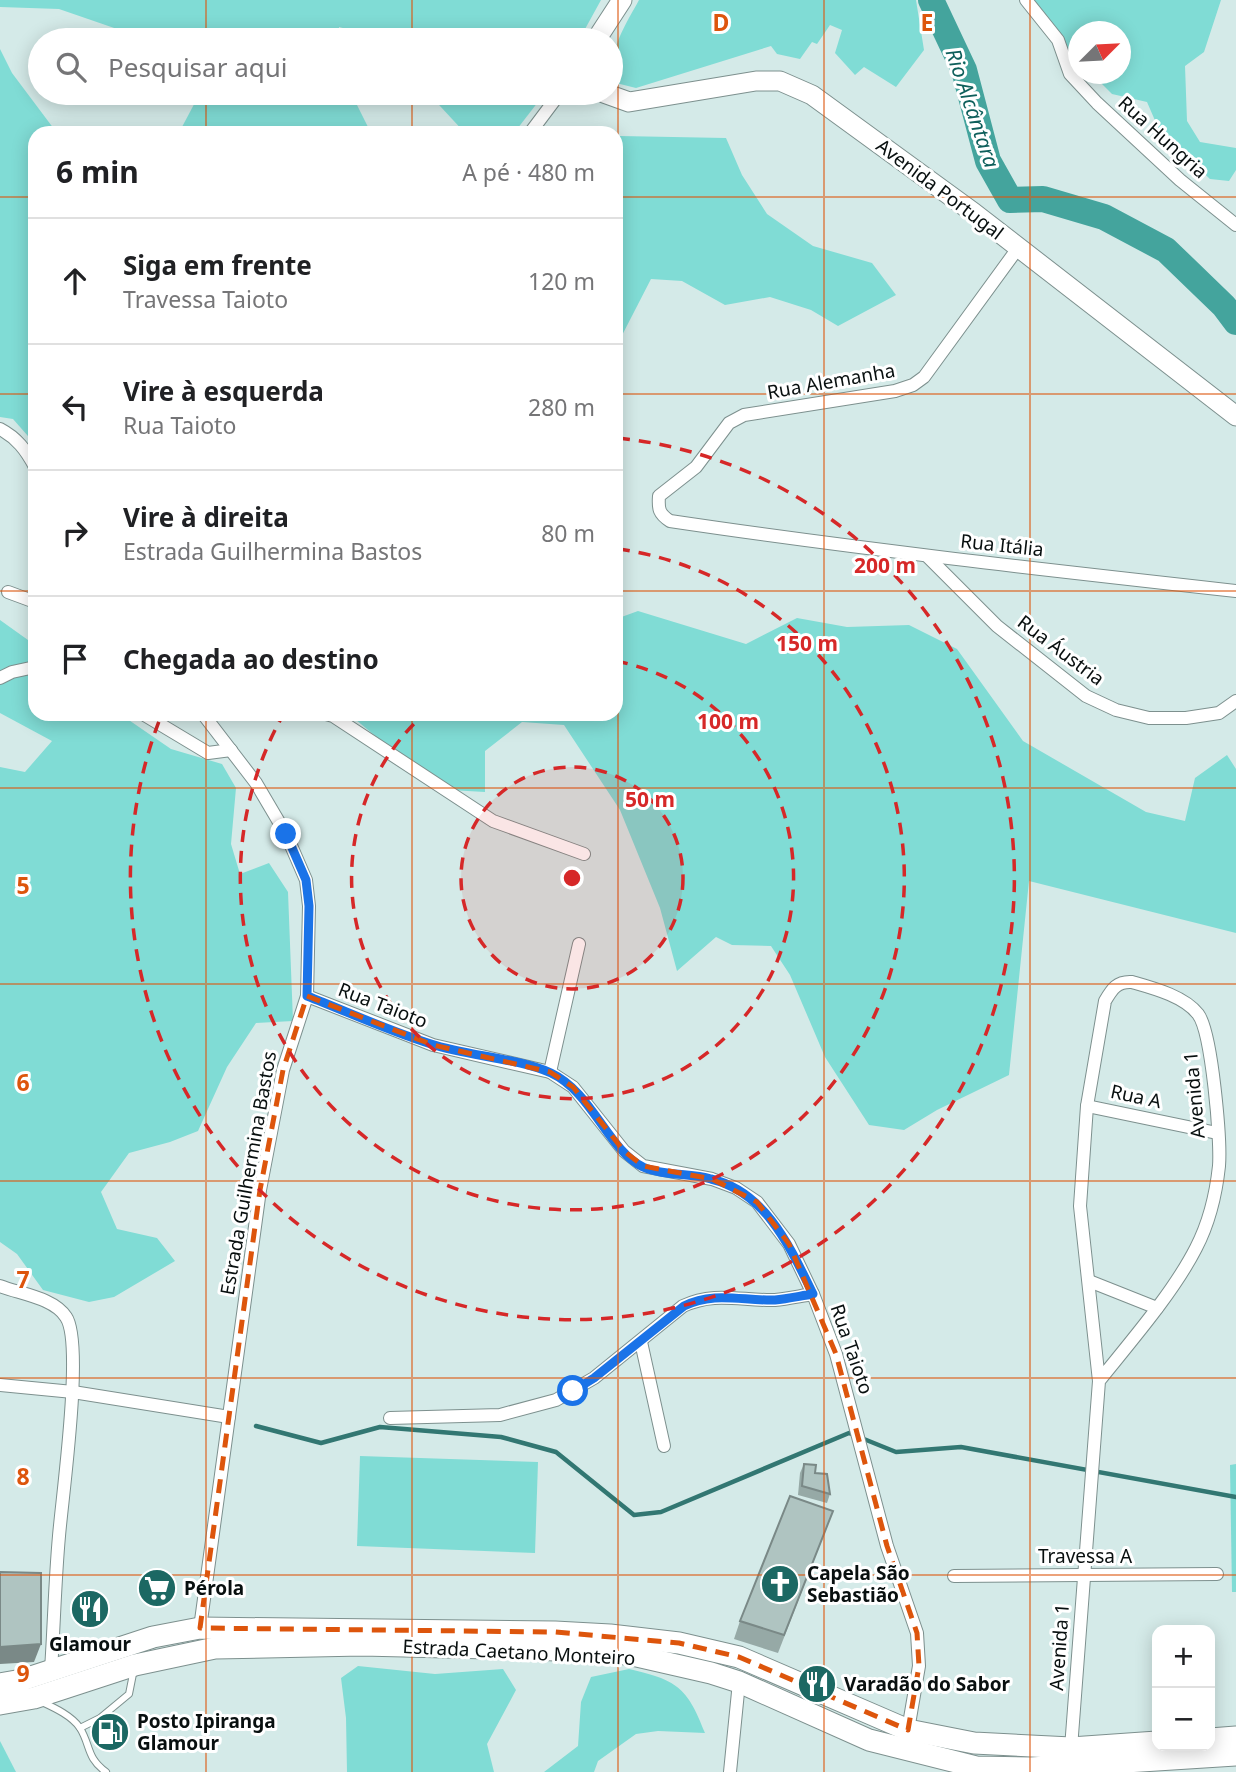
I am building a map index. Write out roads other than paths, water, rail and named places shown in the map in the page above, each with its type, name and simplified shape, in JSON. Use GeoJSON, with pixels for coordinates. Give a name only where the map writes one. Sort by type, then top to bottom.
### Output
{"type":"FeatureCollection","features":[{"type":"Feature","properties":{"kind":"main road","name":"Estrada Caetano Monteiro"},"geometry":{"type":"LineString","coordinates":[[0,1684],[22,1681],[153,1637],[200,1628],[555,1632],[679,1643],[739,1657],[908,1730],[974,1743],[1071,1748],[1152,1742]]}},
{"type":"Feature","properties":{"kind":"main road","name":"Estrada Caetano Monteiro"},"geometry":{"type":"LineString","coordinates":[[0,1704],[34,1698],[135,1665],[237,1646],[362,1645],[536,1649],[628,1654],[711,1673],[739,1682],[869,1740],[976,1769],[1031,1769],[1236,1755]]}},
{"type":"Feature","properties":{"kind":"main road"},"geometry":{"type":"LineString","coordinates":[[1215,1739],[1236,1737]]}},
{"type":"Feature","properties":{"kind":"street"},"geometry":{"type":"LineString","coordinates":[[604,28],[622,0]]}},
{"type":"Feature","properties":{"kind":"street","name":"Rua Hungria"},"geometry":{"type":"LineString","coordinates":[[1026,0],[1058,40],[1070,74],[1097,103],[1180,180],[1236,225]]}},
{"type":"Feature","properties":{"kind":"street","name":"Avenida Portugal"},"geometry":{"type":"LineString","coordinates":[[623,100],[629,102],[756,81],[780,81],[813,94],[884,145],[1236,416]]}},
{"type":"Feature","properties":{"kind":"street"},"geometry":{"type":"LineString","coordinates":[[535,126],[552,105]]}},
{"type":"Feature","properties":{"kind":"street","name":"Rua Alemanha"},"geometry":{"type":"LineString","coordinates":[[659,496],[696,467],[729,422],[744,415],[895,391],[913,385],[924,377],[1018,248]]}},
{"type":"Feature","properties":{"kind":"street"},"geometry":{"type":"LineString","coordinates":[[0,429],[12,435],[28,454]]}},
{"type":"Feature","properties":{"kind":"street","name":"Rua Itália"},"geometry":{"type":"LineString","coordinates":[[659,496],[658,508],[661,515],[670,522],[927,556],[1236,591]]}},
{"type":"Feature","properties":{"kind":"street","name":"Rua Áustria"},"geometry":{"type":"LineString","coordinates":[[927,556],[998,626],[1086,696],[1116,710],[1149,718],[1186,718],[1219,713],[1236,701]]}},
{"type":"Feature","properties":{"kind":"street"},"geometry":{"type":"LineString","coordinates":[[8,592],[28,599]]}},
{"type":"Feature","properties":{"kind":"street"},"geometry":{"type":"LineString","coordinates":[[0,678],[28,669]]}},
{"type":"Feature","properties":{"kind":"street"},"geometry":{"type":"LineString","coordinates":[[155,721],[208,753],[231,750]]}},
{"type":"Feature","properties":{"kind":"street","name":"Estrada Guilhermina Bastos"},"geometry":{"type":"LineString","coordinates":[[200,1628],[260,1190],[283,1070],[307,996],[309,906],[306,880],[286,834],[262,793],[208,721]]}},
{"type":"Feature","properties":{"kind":"street"},"geometry":{"type":"LineString","coordinates":[[341,721],[493,821],[584,854]]}},
{"type":"Feature","properties":{"kind":"street"},"geometry":{"type":"LineString","coordinates":[[550,1072],[579,944]]}},
{"type":"Feature","properties":{"kind":"street","name":"Avenida 1"},"geometry":{"type":"LineString","coordinates":[[1071,1748],[1099,1381],[1080,1206],[1087,1106],[1105,1001],[1114,986],[1123,981],[1186,1003],[1202,1021],[1210,1045],[1219,1163],[1208,1218],[1196,1249],[1157,1308],[1099,1381]]}},
{"type":"Feature","properties":{"kind":"street","name":"Rua Taioto"},"geometry":{"type":"LineString","coordinates":[[307,996],[433,1045],[550,1072],[573,1087],[624,1151],[643,1167],[712,1179],[736,1188],[757,1202],[789,1244],[813,1294],[836,1354],[887,1546],[917,1633],[919,1666],[908,1730]]}},
{"type":"Feature","properties":{"kind":"street","name":"Rua A"},"geometry":{"type":"LineString","coordinates":[[1087,1106],[1217,1133]]}},
{"type":"Feature","properties":{"kind":"street"},"geometry":{"type":"LineString","coordinates":[[1089,1281],[1157,1308]]}},
{"type":"Feature","properties":{"kind":"street"},"geometry":{"type":"LineString","coordinates":[[0,1286],[56,1306],[67,1318],[71,1329],[73,1392],[59,1539],[51,1670]]}},
{"type":"Feature","properties":{"kind":"street"},"geometry":{"type":"LineString","coordinates":[[390,1418],[500,1415],[556,1400],[594,1378],[684,1306],[697,1300],[711,1296],[776,1300],[813,1294]]}},
{"type":"Feature","properties":{"kind":"street"},"geometry":{"type":"LineString","coordinates":[[641,1342],[664,1446]]}},
{"type":"Feature","properties":{"kind":"street"},"geometry":{"type":"LineString","coordinates":[[0,1385],[73,1392],[229,1417]]}},
{"type":"Feature","properties":{"kind":"street","name":"Travessa A"},"geometry":{"type":"LineString","coordinates":[[954,1576],[1217,1574]]}},
{"type":"Feature","properties":{"kind":"street"},"geometry":{"type":"LineString","coordinates":[[730,1772],[739,1682]]}},
{"type":"Feature","properties":{"kind":"street"},"geometry":{"type":"LineString","coordinates":[[974,1743],[976,1769]]}},
{"type":"Feature","properties":{"kind":"lane"},"geometry":{"type":"LineString","coordinates":[[80,1728],[100,1718],[129,1694],[135,1665]]}},
{"type":"Feature","properties":{"kind":"lane"},"geometry":{"type":"LineString","coordinates":[[34,1698],[67,1716],[80,1728],[87,1749],[97,1765],[106,1772]]}},
{"type":"Feature","properties":{"kind":"waterway","name":"Rio Alcântara"},"geometry":{"type":"LineString","coordinates":[[931,0],[964,70],[988,161],[1010,200],[1043,199],[1104,217],[1166,250],[1224,306],[1236,322]]}},
{"type":"Feature","properties":{"kind":"waterway"},"geometry":{"type":"LineString","coordinates":[[256,1426],[321,1443],[380,1427],[501,1437],[556,1452],[634,1515],[661,1512],[849,1433],[896,1452],[961,1447],[1236,1497]]}},
{"type":"Feature","properties":{"kind":"place","name":"Capela São Sebastião"},"geometry":{"type":"Point","coordinates":[780,1584]}},
{"type":"Feature","properties":{"kind":"place","name":"Pérola"},"geometry":{"type":"Point","coordinates":[157,1588]}},
{"type":"Feature","properties":{"kind":"place","name":"Glamour"},"geometry":{"type":"Point","coordinates":[90,1609]}},
{"type":"Feature","properties":{"kind":"place","name":"Varadão do Sabor"},"geometry":{"type":"Point","coordinates":[817,1684]}},
{"type":"Feature","properties":{"kind":"place","name":"Posto Ipiranga Glamour"},"geometry":{"type":"Point","coordinates":[110,1732]}}]}
